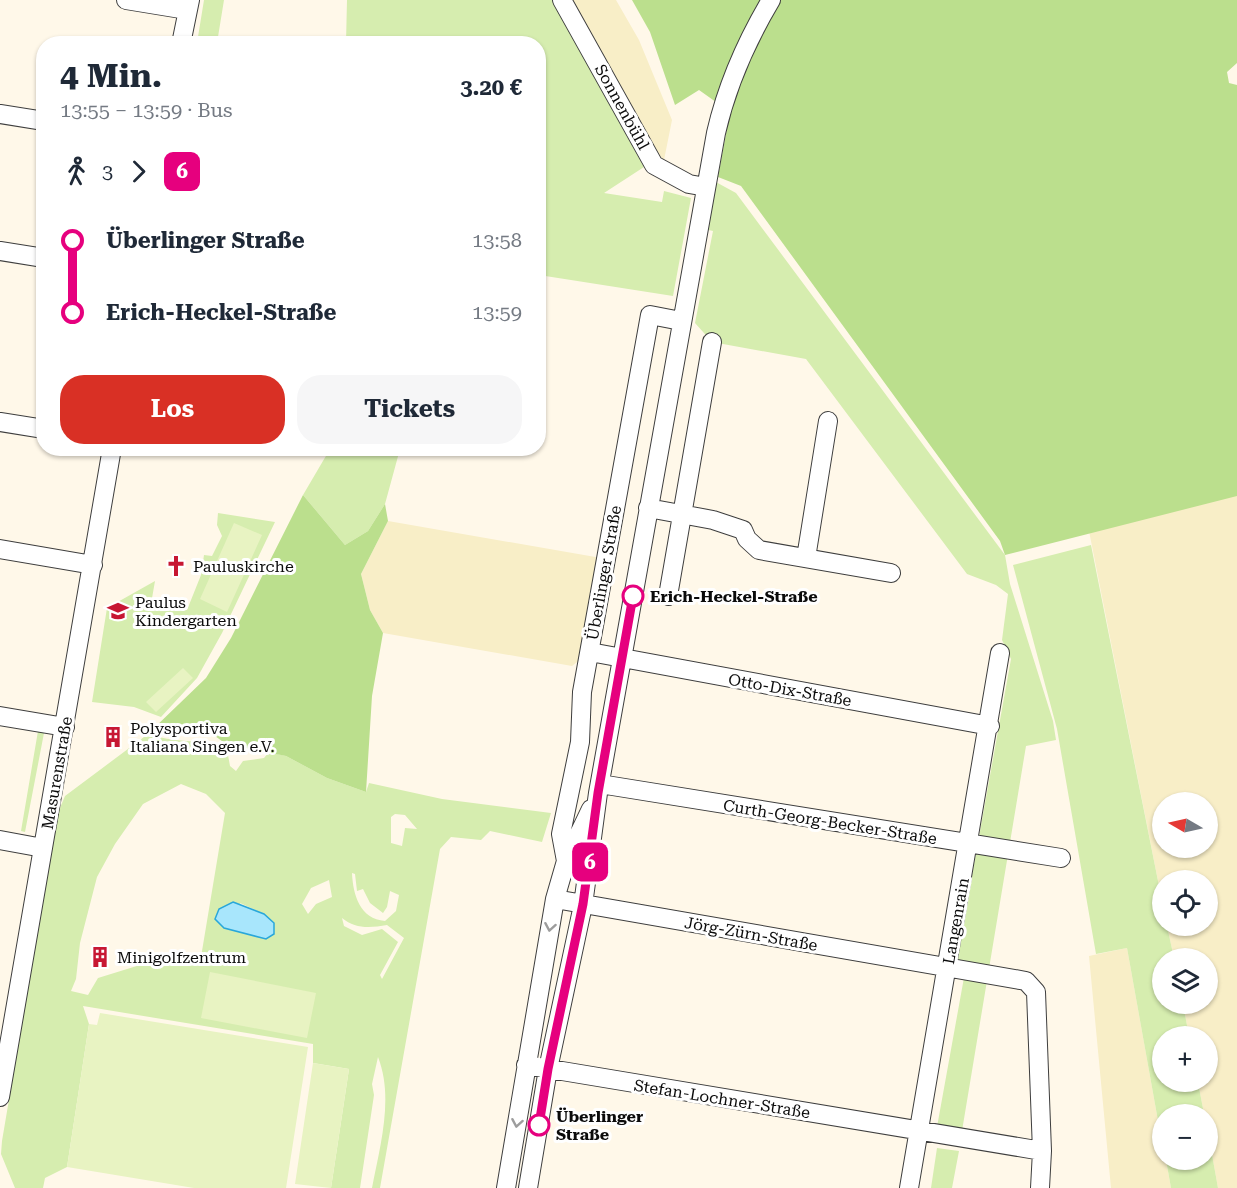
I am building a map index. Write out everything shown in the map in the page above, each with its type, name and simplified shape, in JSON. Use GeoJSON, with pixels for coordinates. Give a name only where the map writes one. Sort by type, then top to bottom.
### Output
{"type":"FeatureCollection","features":[{"type":"Feature","properties":{"kind":"street"},"geometry":{"type":"LineString","coordinates":[[126,0],[189,5],[183,36]]}},
{"type":"Feature","properties":{"kind":"street","name":"Sonnenbühl"},"geometry":{"type":"LineString","coordinates":[[561,0],[654,165],[689,184],[706,187]]}},
{"type":"Feature","properties":{"kind":"street","name":"Überlinger Straße"},"geometry":{"type":"LineString","coordinates":[[528,1188],[548,1069],[583,904],[599,789],[621,659],[681,321],[722,108],[734,71],[752,32],[771,0]]}},
{"type":"Feature","properties":{"kind":"street"},"geometry":{"type":"LineString","coordinates":[[0,114],[36,120]]}},
{"type":"Feature","properties":{"kind":"street"},"geometry":{"type":"LineString","coordinates":[[0,251],[36,257]]}},
{"type":"Feature","properties":{"kind":"street","name":"Überlinger Straße"},"geometry":{"type":"LineString","coordinates":[[566,861],[561,834],[580,742],[582,692],[650,315],[681,321]]}},
{"type":"Feature","properties":{"kind":"street"},"geometry":{"type":"LineString","coordinates":[[668,596],[712,342]]}},
{"type":"Feature","properties":{"kind":"street"},"geometry":{"type":"LineString","coordinates":[[806,558],[828,421]]}},
{"type":"Feature","properties":{"kind":"street"},"geometry":{"type":"LineString","coordinates":[[0,422],[36,428]]}},
{"type":"Feature","properties":{"kind":"street","name":"Masurenstraße"},"geometry":{"type":"LineString","coordinates":[[0,1097],[6,1011],[43,848],[111,456]]}},
{"type":"Feature","properties":{"kind":"street"},"geometry":{"type":"LineString","coordinates":[[648,508],[713,520],[743,530],[747,539],[759,549],[891,573]]}},
{"type":"Feature","properties":{"kind":"street"},"geometry":{"type":"LineString","coordinates":[[0,549],[93,565]]}},
{"type":"Feature","properties":{"kind":"street","name":"Otto-Dix-Straße"},"geometry":{"type":"LineString","coordinates":[[590,652],[990,726]]}},
{"type":"Feature","properties":{"kind":"street","name":"Langenrain"},"geometry":{"type":"LineString","coordinates":[[909,1188],[990,726],[1000,653]]}},
{"type":"Feature","properties":{"kind":"street"},"geometry":{"type":"LineString","coordinates":[[0,716],[65,728]]}},
{"type":"Feature","properties":{"kind":"street","name":"Überlinger Straße"},"geometry":{"type":"LineString","coordinates":[[511,1187],[526,1065],[555,899],[566,861],[599,789]]}},
{"type":"Feature","properties":{"kind":"street","name":"Curth-Georg-Becker-Straße"},"geometry":{"type":"LineString","coordinates":[[599,789],[1061,858]]}},
{"type":"Feature","properties":{"kind":"street"},"geometry":{"type":"LineString","coordinates":[[0,840],[43,848]]}},
{"type":"Feature","properties":{"kind":"street","name":"Jörg-Zürn-Straße"},"geometry":{"type":"LineString","coordinates":[[555,899],[1026,981],[1036,992],[1042,1150],[1040,1188]]}},
{"type":"Feature","properties":{"kind":"street","name":"Stefan-Lochner-Straße"},"geometry":{"type":"LineString","coordinates":[[526,1065],[1042,1150]]}},
{"type":"Feature","properties":{"kind":"shaded area"},"geometry":{"type":"Polygon","coordinates":[[[572,0],[616,0],[639,40],[672,120],[664,160],[657,153],[572,0]]]}},
{"type":"Feature","properties":{"kind":"shaded area"},"geometry":{"type":"Polygon","coordinates":[[[1237,494],[1237,1188],[1218,1188],[1215,1170],[1218,1170],[1218,1104],[1202,1104],[1200,1092],[1218,1092],[1218,1026],[1187,1026],[1185,1014],[1218,1014],[1218,948],[1172,948],[1169,936],[1218,936],[1218,870],[1156,870],[1154,858],[1218,858],[1218,792],[1152,792],[1152,850],[1089,531],[1237,494]]]}},
{"type":"Feature","properties":{"kind":"shaded area"},"geometry":{"type":"Polygon","coordinates":[[[388,521],[607,559],[590,652],[572,666],[383,633],[370,610],[361,574],[388,521]]]}},
{"type":"Feature","properties":{"kind":"shaded area"},"geometry":{"type":"Polygon","coordinates":[[[1127,948],[1155,1104],[1152,1104],[1152,1170],[1168,1170],[1171,1188],[1111,1188],[1089,956],[1127,948]]]}},
{"type":"Feature","properties":{"kind":"green space"},"geometry":{"type":"Polygon","coordinates":[[[204,0],[224,0],[218,36],[198,36],[204,0]]]}},
{"type":"Feature","properties":{"kind":"green space"},"geometry":{"type":"Polygon","coordinates":[[[347,0],[552,0],[644,167],[604,193],[662,202],[664,191],[691,198],[673,296],[546,276],[546,36],[346,36],[347,0]]]}},
{"type":"Feature","properties":{"kind":"green space"},"geometry":{"type":"Polygon","coordinates":[[[632,0],[1237,0],[1237,63],[1227,72],[1229,83],[1237,85],[1237,496],[1005,555],[1000,541],[741,186],[718,177],[730,112],[699,90],[675,105],[650,32],[632,0]]]}},
{"type":"Feature","properties":{"kind":"green space"},"geometry":{"type":"Polygon","coordinates":[[[714,181],[736,193],[1005,555],[1010,584],[1053,721],[1056,740],[1026,746],[962,1131],[937,1127],[965,972],[955,970],[1011,659],[1002,640],[1008,594],[996,585],[967,574],[806,359],[712,342],[695,323],[713,231],[704,229],[714,181]]]}},
{"type":"Feature","properties":{"kind":"green space"},"geometry":{"type":"Polygon","coordinates":[[[326,456],[398,456],[385,504],[368,531],[345,545],[303,495],[326,456]]]}},
{"type":"Feature","properties":{"kind":"green space"},"geometry":{"type":"Polygon","coordinates":[[[303,495],[345,545],[368,531],[385,504],[388,521],[361,574],[370,610],[383,633],[372,696],[366,792],[327,778],[286,756],[226,744],[215,736],[171,734],[152,730],[206,678],[231,638],[303,495]]]}},
{"type":"Feature","properties":{"kind":"green space"},"geometry":{"type":"Polygon","coordinates":[[[218,513],[275,522],[222,633],[197,678],[161,717],[134,707],[92,702],[107,608],[155,581],[151,604],[187,610],[201,575],[204,555],[212,556],[222,536],[217,525],[218,513]]]}},
{"type":"Feature","properties":{"kind":"green space"},"geometry":{"type":"Polygon","coordinates":[[[234,523],[262,535],[227,612],[200,599],[234,523]]]}},
{"type":"Feature","properties":{"kind":"green space"},"geometry":{"type":"Polygon","coordinates":[[[1091,545],[1156,870],[1152,870],[1152,936],[1169,936],[1172,948],[1152,948],[1152,1014],[1185,1014],[1187,1026],[1152,1026],[1152,1087],[1127,948],[1096,954],[1057,729],[1013,565],[1091,545]]]}},
{"type":"Feature","properties":{"kind":"green space"},"geometry":{"type":"Polygon","coordinates":[[[183,668],[193,678],[156,712],[146,702],[183,668]]]}},
{"type":"Feature","properties":{"kind":"green space"},"geometry":{"type":"Polygon","coordinates":[[[38,731],[44,733],[25,832],[21,831],[38,731]]]}},
{"type":"Feature","properties":{"kind":"green space"},"geometry":{"type":"Polygon","coordinates":[[[148,734],[177,740],[226,744],[230,766],[236,771],[243,761],[264,758],[269,752],[286,756],[327,778],[366,792],[369,783],[442,799],[551,813],[542,842],[490,831],[481,840],[451,837],[440,849],[380,1188],[372,1188],[382,1139],[385,1105],[383,1073],[378,1057],[372,1084],[374,1095],[360,1188],[331,1188],[349,1069],[313,1063],[313,1044],[83,1006],[89,1024],[67,1167],[45,1178],[43,1188],[15,1188],[1,1154],[2,1141],[57,815],[65,796],[148,734]],[[181,784],[143,804],[115,844],[97,877],[80,943],[76,979],[71,991],[88,995],[98,978],[140,965],[201,957],[225,813],[206,794],[181,784]],[[395,814],[391,817],[391,843],[402,846],[405,828],[417,829],[405,815],[395,814]],[[352,873],[354,890],[364,911],[369,916],[385,921],[396,911],[399,895],[390,891],[387,907],[383,913],[370,903],[363,889],[357,891],[355,874],[352,873]],[[329,880],[311,888],[302,904],[308,914],[316,904],[332,897],[329,880]],[[240,903],[251,934],[266,939],[264,914],[240,903]],[[342,918],[344,926],[362,935],[382,929],[398,942],[380,975],[382,979],[404,938],[387,925],[363,927],[342,918]]]}},
{"type":"Feature","properties":{"kind":"green space"},"geometry":{"type":"Polygon","coordinates":[[[210,972],[316,993],[307,1038],[201,1018],[210,972]]]}},
{"type":"Feature","properties":{"kind":"green space"},"geometry":{"type":"Polygon","coordinates":[[[100,1013],[308,1047],[286,1188],[194,1188],[67,1167],[89,1024],[97,1025],[100,1013]]]}},
{"type":"Feature","properties":{"kind":"green space"},"geometry":{"type":"Polygon","coordinates":[[[313,1063],[349,1069],[331,1188],[295,1184],[313,1063]]]}},
{"type":"Feature","properties":{"kind":"green space"},"geometry":{"type":"Polygon","coordinates":[[[1153,1092],[1200,1092],[1202,1104],[1155,1104],[1153,1092]]]}},
{"type":"Feature","properties":{"kind":"green space"},"geometry":{"type":"Polygon","coordinates":[[[937,1148],[959,1151],[952,1188],[931,1188],[937,1148]]]}},
{"type":"Feature","properties":{"kind":"green space"},"geometry":{"type":"Polygon","coordinates":[[[1168,1170],[1215,1170],[1218,1188],[1171,1188],[1168,1170]]]}},
{"type":"Feature","properties":{"kind":"water"},"geometry":{"type":"Polygon","coordinates":[[[233,902],[264,914],[274,923],[274,934],[266,939],[224,928],[215,919],[219,909],[233,902]]]}},
{"type":"Feature","properties":{"kind":"bus line","name":"6"},"geometry":{"type":"LineString","coordinates":[[539,1125],[548,1069],[583,904],[598,793],[633,596]]}},
{"type":"Feature","properties":{"kind":"place","name":"Pauluskirche"},"geometry":{"type":"Point","coordinates":[176,566]}},
{"type":"Feature","properties":{"kind":"place","name":"Erich-Heckel-Straße"},"geometry":{"type":"Point","coordinates":[633,596]}},
{"type":"Feature","properties":{"kind":"place","name":"Paulus Kindergarten"},"geometry":{"type":"Point","coordinates":[118,611]}},
{"type":"Feature","properties":{"kind":"place","name":"Polysportiva Italiana Singen e.V."},"geometry":{"type":"Point","coordinates":[113,737]}},
{"type":"Feature","properties":{"kind":"place","name":"Minigolfzentrum"},"geometry":{"type":"Point","coordinates":[100,957]}},
{"type":"Feature","properties":{"kind":"place","name":"Überlinger Straße"},"geometry":{"type":"Point","coordinates":[539,1125]}}]}
